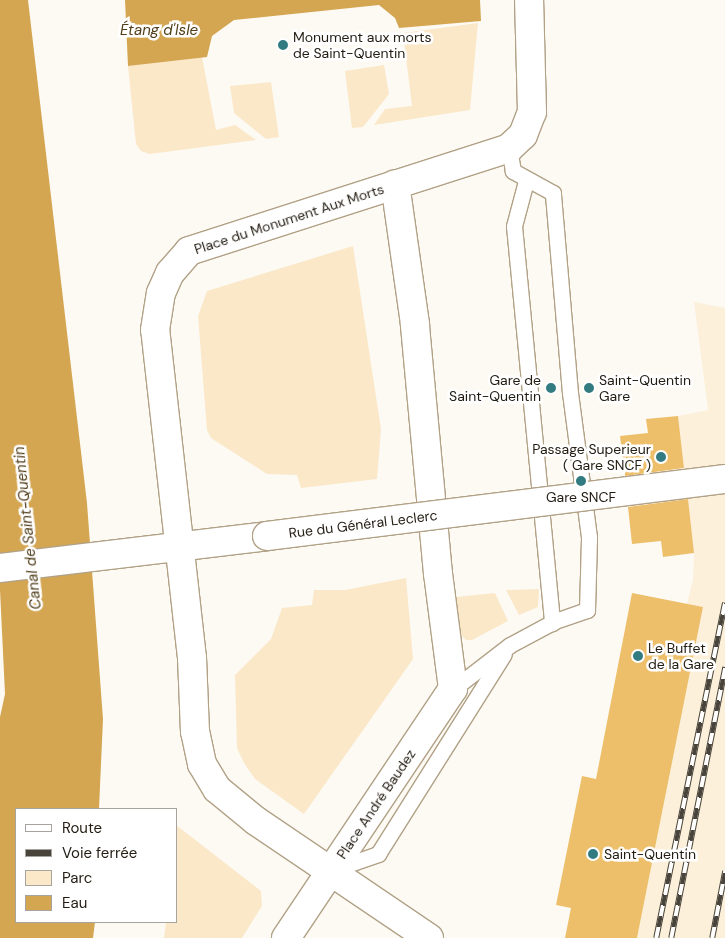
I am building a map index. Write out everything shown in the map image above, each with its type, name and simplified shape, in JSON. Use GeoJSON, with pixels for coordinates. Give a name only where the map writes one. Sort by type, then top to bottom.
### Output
{"type":"FeatureCollection","features":[{"type":"Feature","properties":{"kind":"street"},"geometry":{"type":"LineString","coordinates":[[509,148],[523,135],[532,112],[529,0]]}},
{"type":"Feature","properties":{"kind":"street","name":"Place du Monument Aux Morts"},"geometry":{"type":"LineString","coordinates":[[181,546],[155,330],[161,293],[170,273],[189,251],[509,148]]}},
{"type":"Feature","properties":{"kind":"street"},"geometry":{"type":"LineString","coordinates":[[395,184],[416,324],[438,574],[454,689]]}},
{"type":"Feature","properties":{"kind":"street","name":"Rue du Général Leclerc"},"geometry":{"type":"LineString","coordinates":[[0,568],[725,479]]}},
{"type":"Feature","properties":{"kind":"street","name":"Place André Baudez"},"geometry":{"type":"LineString","coordinates":[[181,546],[192,658],[195,732],[202,764],[217,789],[240,808],[331,870],[454,689]]}},
{"type":"Feature","properties":{"kind":"street"},"geometry":{"type":"LineString","coordinates":[[286,938],[331,870],[429,938]]}},
{"type":"Feature","properties":{"kind":"lane"},"geometry":{"type":"LineString","coordinates":[[454,689],[510,644],[552,623],[587,610],[589,537],[570,393],[553,193],[526,181],[513,171],[509,148]]}},
{"type":"Feature","properties":{"kind":"lane"},"geometry":{"type":"LineString","coordinates":[[526,181],[514,226],[552,623]]}},
{"type":"Feature","properties":{"kind":"lane"},"geometry":{"type":"LineString","coordinates":[[331,870],[378,854],[510,644]]}},
{"type":"Feature","properties":{"kind":"shaded area"},"geometry":{"type":"Polygon","coordinates":[[[694,302],[725,308],[725,938],[637,938],[703,607],[687,604],[693,579],[694,553],[678,416],[708,410],[694,302]]]}},
{"type":"Feature","properties":{"kind":"green space"},"geometry":{"type":"Polygon","coordinates":[[[478,23],[470,110],[374,125],[385,109],[412,106],[403,33],[478,23]]]}},
{"type":"Feature","properties":{"kind":"green space"},"geometry":{"type":"Polygon","coordinates":[[[202,57],[216,130],[235,125],[256,140],[150,154],[141,151],[136,144],[128,66],[202,57]]]}},
{"type":"Feature","properties":{"kind":"green space"},"geometry":{"type":"Polygon","coordinates":[[[384,65],[389,94],[363,127],[352,128],[345,71],[384,65]]]}},
{"type":"Feature","properties":{"kind":"green space"},"geometry":{"type":"Polygon","coordinates":[[[271,82],[279,137],[266,139],[234,113],[230,86],[271,82]]]}},
{"type":"Feature","properties":{"kind":"green space"},"geometry":{"type":"Polygon","coordinates":[[[353,246],[381,429],[377,479],[301,488],[297,475],[267,474],[211,438],[207,430],[198,316],[207,291],[353,246]]]}},
{"type":"Feature","properties":{"kind":"green space"},"geometry":{"type":"Polygon","coordinates":[[[406,578],[413,659],[304,814],[255,779],[244,763],[237,748],[235,675],[271,639],[282,608],[312,605],[314,590],[345,590],[406,578]]]}},
{"type":"Feature","properties":{"kind":"green space"},"geometry":{"type":"Polygon","coordinates":[[[539,589],[538,607],[519,615],[506,590],[539,589]]]}},
{"type":"Feature","properties":{"kind":"green space"},"geometry":{"type":"Polygon","coordinates":[[[495,593],[508,621],[472,640],[466,640],[460,634],[456,597],[495,593]]]}},
{"type":"Feature","properties":{"kind":"green space"},"geometry":{"type":"Polygon","coordinates":[[[178,827],[261,891],[262,906],[242,938],[164,938],[166,923],[178,923],[178,827]]]}},
{"type":"Feature","properties":{"kind":"water","name":"Canal de Saint-Quentin"},"geometry":{"type":"Polygon","coordinates":[[[0,0],[28,0],[87,503],[103,719],[99,808],[15,808],[15,923],[95,923],[93,938],[0,938],[0,717],[5,694],[0,590],[0,0]]]}},
{"type":"Feature","properties":{"kind":"water","name":"Étang d'Isle"},"geometry":{"type":"Polygon","coordinates":[[[125,0],[480,0],[481,21],[399,28],[395,18],[379,5],[234,20],[212,36],[207,57],[128,66],[125,0]]]}},
{"type":"Feature","properties":{"kind":"building"},"geometry":{"type":"Polygon","coordinates":[[[678,416],[684,468],[625,476],[620,436],[648,433],[646,419],[678,416]]]}},
{"type":"Feature","properties":{"kind":"building"},"geometry":{"type":"Polygon","coordinates":[[[688,499],[694,553],[663,557],[661,541],[632,544],[628,507],[688,499]]]}},
{"type":"Feature","properties":{"kind":"building"},"geometry":{"type":"Polygon","coordinates":[[[632,593],[703,607],[637,938],[565,938],[571,908],[556,905],[582,776],[596,779],[632,593]]]}},
{"type":"Feature","properties":{"kind":"railway"},"geometry":{"type":"LineString","coordinates":[[656,938],[725,603]]}},
{"type":"Feature","properties":{"kind":"railway"},"geometry":{"type":"LineString","coordinates":[[671,938],[725,667]]}},
{"type":"Feature","properties":{"kind":"railway"},"geometry":{"type":"LineString","coordinates":[[712,938],[725,871]]}},
{"type":"Feature","properties":{"kind":"place","name":"Monument aux morts de Saint-Quentin"},"geometry":{"type":"Point","coordinates":[283,45]}},
{"type":"Feature","properties":{"kind":"place","name":"Gare de Saint-Quentin"},"geometry":{"type":"Point","coordinates":[551,388]}},
{"type":"Feature","properties":{"kind":"place","name":"Saint-Quentin Gare"},"geometry":{"type":"Point","coordinates":[589,388]}},
{"type":"Feature","properties":{"kind":"place","name":"Passage Superieur ( Gare SNCF )"},"geometry":{"type":"Point","coordinates":[661,457]}},
{"type":"Feature","properties":{"kind":"place","name":"Gare SNCF"},"geometry":{"type":"Point","coordinates":[581,481]}},
{"type":"Feature","properties":{"kind":"place","name":"Le Buffet de la Gare"},"geometry":{"type":"Point","coordinates":[638,656]}},
{"type":"Feature","properties":{"kind":"place","name":"Saint-Quentin"},"geometry":{"type":"Point","coordinates":[593,854]}}]}
